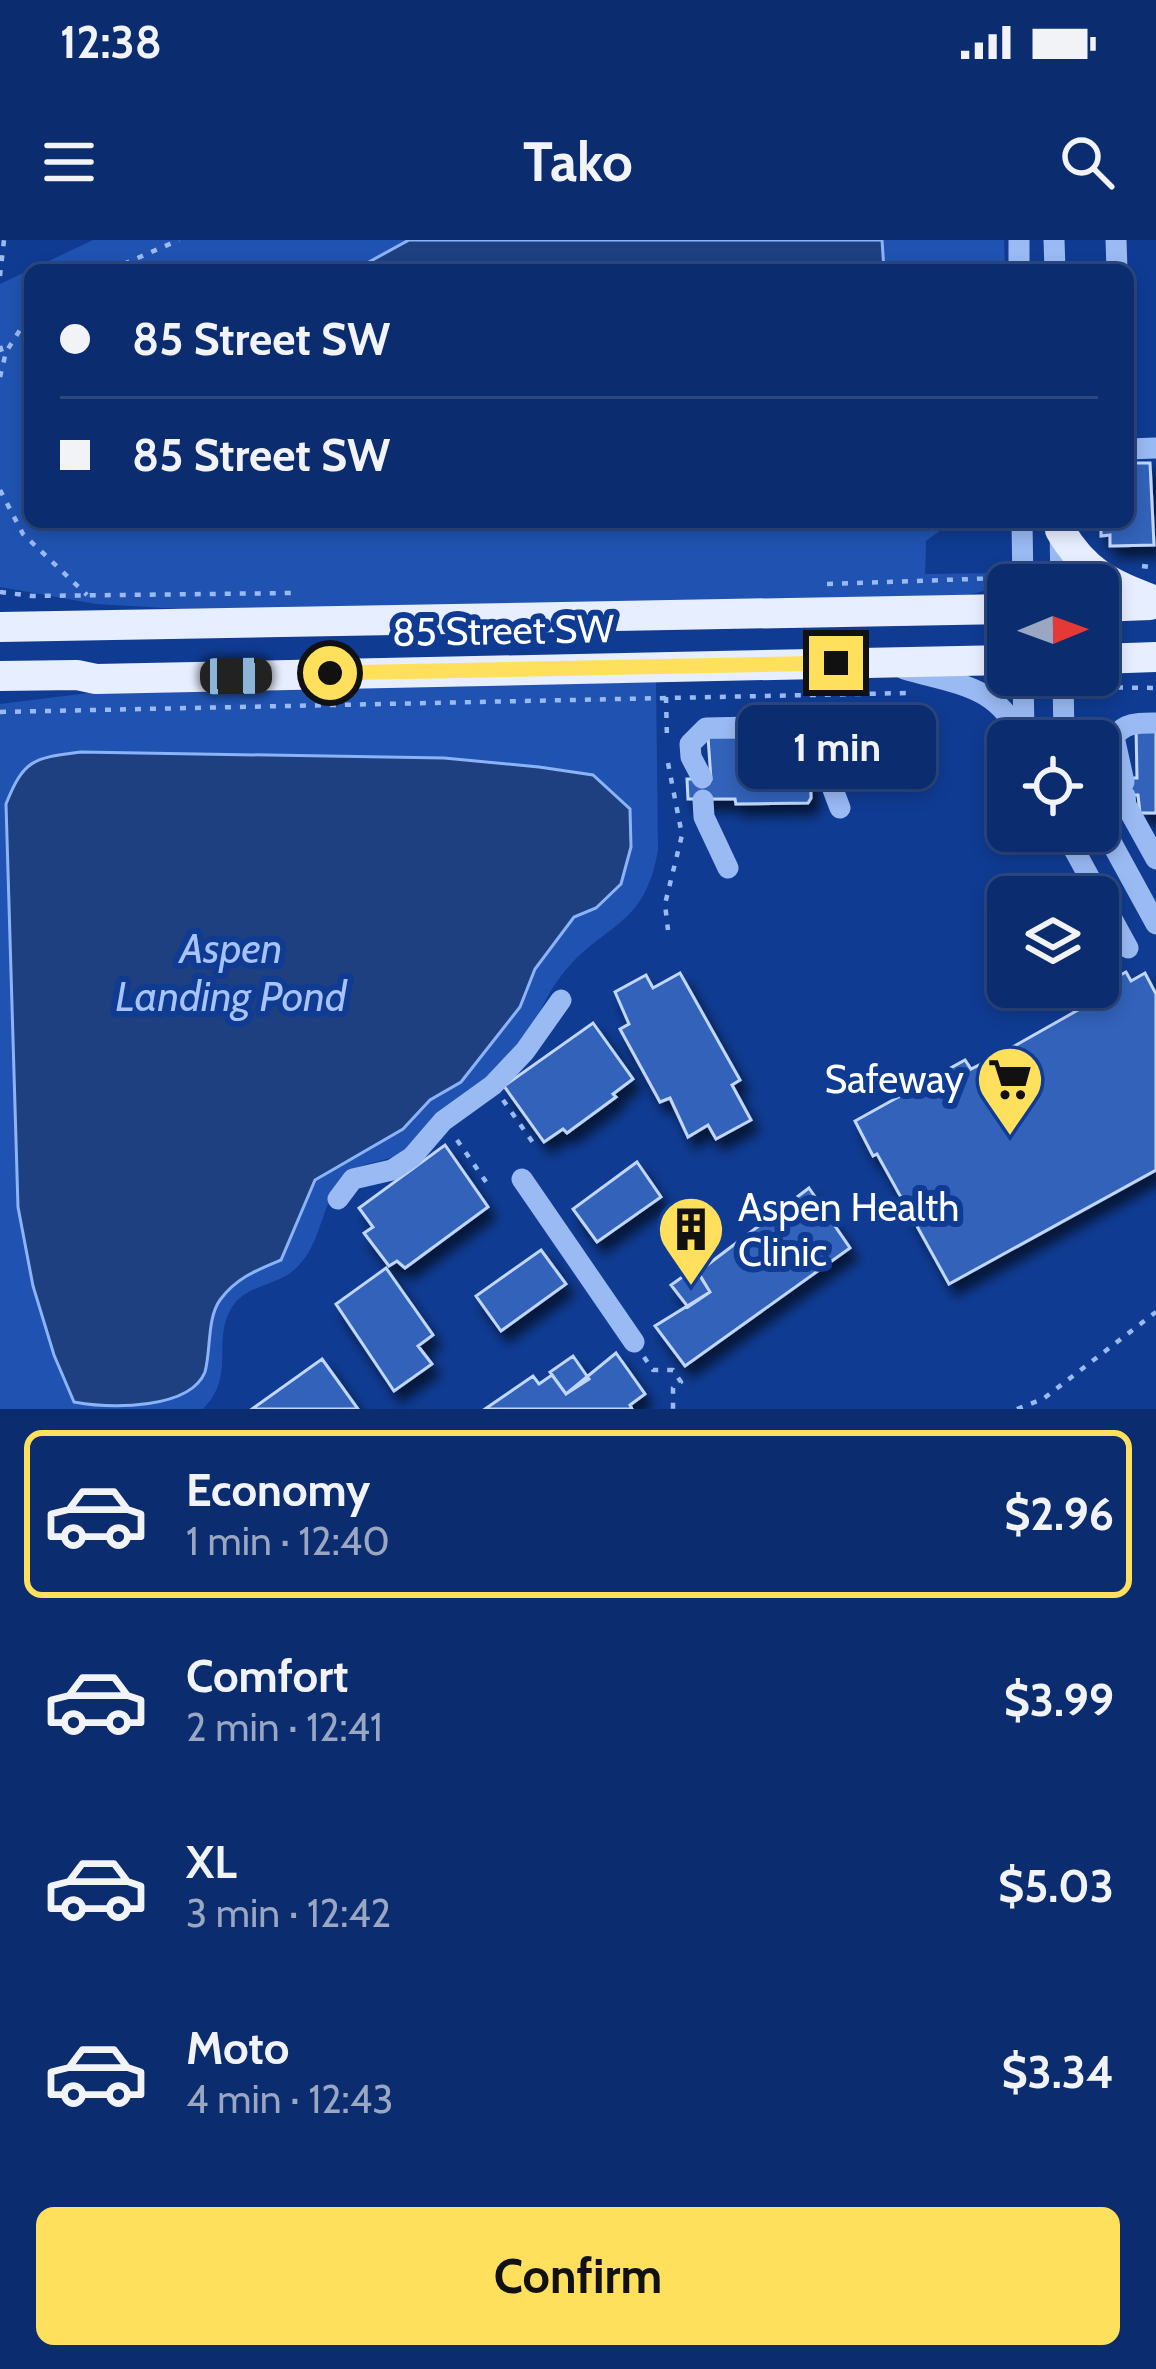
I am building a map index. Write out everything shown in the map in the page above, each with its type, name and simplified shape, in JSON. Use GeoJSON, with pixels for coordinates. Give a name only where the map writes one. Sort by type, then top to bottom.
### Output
{"type":"FeatureCollection","features":[{"type":"Feature","properties":{"kind":"main road"},"geometry":{"type":"LineString","coordinates":[[1061,528],[1091,571],[1156,603]]}},
{"type":"Feature","properties":{"kind":"main road"},"geometry":{"type":"LineString","coordinates":[[1119,606],[1156,603]]}},
{"type":"Feature","properties":{"kind":"main road","name":"85 Street SW"},"geometry":{"type":"LineString","coordinates":[[0,627],[987,609]]}},
{"type":"Feature","properties":{"kind":"main road"},"geometry":{"type":"LineString","coordinates":[[0,611],[34,625]]}},
{"type":"Feature","properties":{"kind":"main road"},"geometry":{"type":"LineString","coordinates":[[1119,666],[1156,657]]}},
{"type":"Feature","properties":{"kind":"main road","name":"85 Street SW"},"geometry":{"type":"LineString","coordinates":[[0,676],[96,679],[987,660]]}},
{"type":"Feature","properties":{"kind":"main road"},"geometry":{"type":"LineString","coordinates":[[0,691],[54,688],[96,679]]}},
{"type":"Feature","properties":{"kind":"street"},"geometry":{"type":"LineString","coordinates":[[1019,241],[1050,240]]}},
{"type":"Feature","properties":{"kind":"street"},"geometry":{"type":"LineString","coordinates":[[1022,528],[1023,564]]}},
{"type":"Feature","properties":{"kind":"street"},"geometry":{"type":"LineString","coordinates":[[1060,528],[1061,564]]}},
{"type":"Feature","properties":{"kind":"street"},"geometry":{"type":"LineString","coordinates":[[880,662],[994,698],[1014,720]]}},
{"type":"Feature","properties":{"kind":"street"},"geometry":{"type":"LineString","coordinates":[[1156,723],[1134,723],[1114,736],[1126,805],[1156,859]]}},
{"type":"Feature","properties":{"kind":"street"},"geometry":{"type":"LineString","coordinates":[[728,868],[704,818],[703,789],[692,758],[690,744],[706,728],[809,726],[821,734],[828,748],[830,782],[841,808]]}},
{"type":"Feature","properties":{"kind":"street"},"geometry":{"type":"LineString","coordinates":[[1075,852],[1128,948]]}},
{"type":"Feature","properties":{"kind":"street"},"geometry":{"type":"LineString","coordinates":[[1117,852],[1156,924]]}},
{"type":"Feature","properties":{"kind":"street"},"geometry":{"type":"LineString","coordinates":[[338,1198],[353,1179],[392,1170],[412,1157],[443,1121],[493,1085],[525,1051],[561,1000]]}},
{"type":"Feature","properties":{"kind":"street"},"geometry":{"type":"LineString","coordinates":[[522,1179],[640,1351]]}},
{"type":"Feature","properties":{"kind":"path"},"geometry":{"type":"LineString","coordinates":[[0,277],[4,240]]}},
{"type":"Feature","properties":{"kind":"path"},"geometry":{"type":"LineString","coordinates":[[124,264],[178,240]]}},
{"type":"Feature","properties":{"kind":"path"},"geometry":{"type":"LineString","coordinates":[[0,377],[4,359],[24,324]]}},
{"type":"Feature","properties":{"kind":"path"},"geometry":{"type":"LineString","coordinates":[[0,346],[4,359]]}},
{"type":"Feature","properties":{"kind":"path"},"geometry":{"type":"LineString","coordinates":[[0,490],[23,534],[88,596]]}},
{"type":"Feature","properties":{"kind":"path"},"geometry":{"type":"LineString","coordinates":[[1119,679],[1156,688]]}},
{"type":"Feature","properties":{"kind":"path"},"geometry":{"type":"LineString","coordinates":[[0,712],[908,694]]}},
{"type":"Feature","properties":{"kind":"path"},"geometry":{"type":"LineString","coordinates":[[666,698],[668,773],[682,835],[665,904],[668,930]]}},
{"type":"Feature","properties":{"kind":"path"},"geometry":{"type":"LineString","coordinates":[[493,1085],[536,1147]]}},
{"type":"Feature","properties":{"kind":"path"},"geometry":{"type":"LineString","coordinates":[[443,1121],[491,1189]]}},
{"type":"Feature","properties":{"kind":"path"},"geometry":{"type":"LineString","coordinates":[[1017,1409],[1043,1400],[1156,1312]]}},
{"type":"Feature","properties":{"kind":"path"},"geometry":{"type":"LineString","coordinates":[[640,1351],[653,1370],[673,1370],[681,1382],[673,1388],[673,1409]]}},
{"type":"Feature","properties":{"kind":"shaded area"},"geometry":{"type":"Polygon","coordinates":[[[93,240],[1004,240],[1005,264],[42,264],[93,240]]]}},
{"type":"Feature","properties":{"kind":"shaded area"},"geometry":{"type":"Polygon","coordinates":[[[24,273],[24,528],[944,528],[926,541],[925,574],[987,573],[984,591],[968,595],[198,610],[96,604],[0,587],[0,284],[24,273]]]}},
{"type":"Feature","properties":{"kind":"shaded area","name":"Aspen Landing Pond"},"geometry":{"type":"Polygon","coordinates":[[[656,682],[658,850],[643,896],[561,976],[525,1039],[489,1079],[413,1147],[346,1175],[304,1260],[287,1275],[238,1300],[223,1332],[219,1384],[203,1409],[0,1409],[0,704],[113,690],[656,682]]]}},
{"type":"Feature","properties":{"kind":"water"},"geometry":{"type":"Polygon","coordinates":[[[409,240],[882,240],[884,264],[355,264],[367,263],[409,240]]]}},
{"type":"Feature","properties":{"kind":"water","name":"Aspen Landing Pond"},"geometry":{"type":"Polygon","coordinates":[[[81,752],[444,758],[539,767],[593,775],[630,809],[631,847],[621,884],[596,908],[574,917],[535,969],[520,1007],[461,1082],[430,1100],[403,1129],[315,1180],[281,1260],[240,1280],[220,1300],[205,1372],[197,1384],[148,1404],[74,1402],[33,1286],[18,1207],[6,804],[19,777],[33,763],[81,752]]]}},
{"type":"Feature","properties":{"kind":"building"},"geometry":{"type":"Polygon","coordinates":[[[1134,463],[1150,463],[1154,545],[1110,546],[1110,535],[1101,536],[1101,528],[1134,528],[1134,463]]]}},
{"type":"Feature","properties":{"kind":"building"},"geometry":{"type":"Polygon","coordinates":[[[1136,727],[1156,727],[1156,813],[1140,813],[1138,795],[1119,795],[1119,778],[1137,778],[1136,727]]]}},
{"type":"Feature","properties":{"kind":"building"},"geometry":{"type":"Polygon","coordinates":[[[708,737],[810,737],[808,803],[688,799],[687,779],[711,779],[708,737]]]}},
{"type":"Feature","properties":{"kind":"building","name":"Safeway"},"geometry":{"type":"Polygon","coordinates":[[[1126,972],[1131,981],[1145,973],[1156,994],[1156,1170],[949,1284],[855,1121],[965,1060],[971,1069],[995,1057],[1077,1008],[1119,1008],[1119,976],[1126,972]]]}},
{"type":"Feature","properties":{"kind":"building"},"geometry":{"type":"Polygon","coordinates":[[[680,973],[740,1080],[732,1085],[751,1120],[716,1139],[708,1125],[688,1137],[670,1098],[660,1102],[620,1029],[629,1024],[615,992],[646,975],[653,988],[680,973]]]}},
{"type":"Feature","properties":{"kind":"building"},"geometry":{"type":"Polygon","coordinates":[[[593,1023],[633,1079],[567,1133],[563,1129],[544,1142],[504,1086],[593,1023]]]}},
{"type":"Feature","properties":{"kind":"building"},"geometry":{"type":"Polygon","coordinates":[[[445,1145],[488,1207],[405,1268],[397,1261],[389,1266],[364,1233],[373,1227],[359,1208],[445,1145]]]}},
{"type":"Feature","properties":{"kind":"building"},"geometry":{"type":"Polygon","coordinates":[[[637,1162],[661,1197],[597,1242],[573,1209],[637,1162]]]}},
{"type":"Feature","properties":{"kind":"building"},"geometry":{"type":"Polygon","coordinates":[[[809,1188],[850,1248],[685,1366],[655,1326],[710,1292],[698,1272],[809,1188]]]}},
{"type":"Feature","properties":{"kind":"building"},"geometry":{"type":"Polygon","coordinates":[[[541,1250],[566,1284],[501,1331],[476,1296],[541,1250]]]}},
{"type":"Feature","properties":{"kind":"building"},"geometry":{"type":"Polygon","coordinates":[[[386,1268],[433,1335],[418,1346],[432,1364],[394,1391],[336,1304],[386,1268]]]}},
{"type":"Feature","properties":{"kind":"building","name":"Aspen Health Clinic"},"geometry":{"type":"Polygon","coordinates":[[[695,1268],[710,1292],[688,1307],[671,1285],[695,1268]]]}},
{"type":"Feature","properties":{"kind":"building"},"geometry":{"type":"Polygon","coordinates":[[[616,1353],[645,1394],[630,1405],[632,1409],[485,1409],[533,1376],[539,1384],[552,1375],[566,1394],[616,1353]]]}},
{"type":"Feature","properties":{"kind":"building"},"geometry":{"type":"Polygon","coordinates":[[[573,1356],[589,1379],[566,1394],[550,1372],[573,1356]]]}},
{"type":"Feature","properties":{"kind":"building"},"geometry":{"type":"Polygon","coordinates":[[[322,1359],[358,1409],[252,1409],[322,1359]]]}},
{"type":"Feature","properties":{"kind":"place","name":"Safeway"},"geometry":{"type":"Point","coordinates":[1010,1138]}},
{"type":"Feature","properties":{"kind":"place","name":"Aspen Health Clinic"},"geometry":{"type":"Point","coordinates":[691,1288]}},
{"type":"Feature","properties":{"kind":"route"},"geometry":{"type":"LineString","coordinates":[[330,673],[836,663]]}}]}
